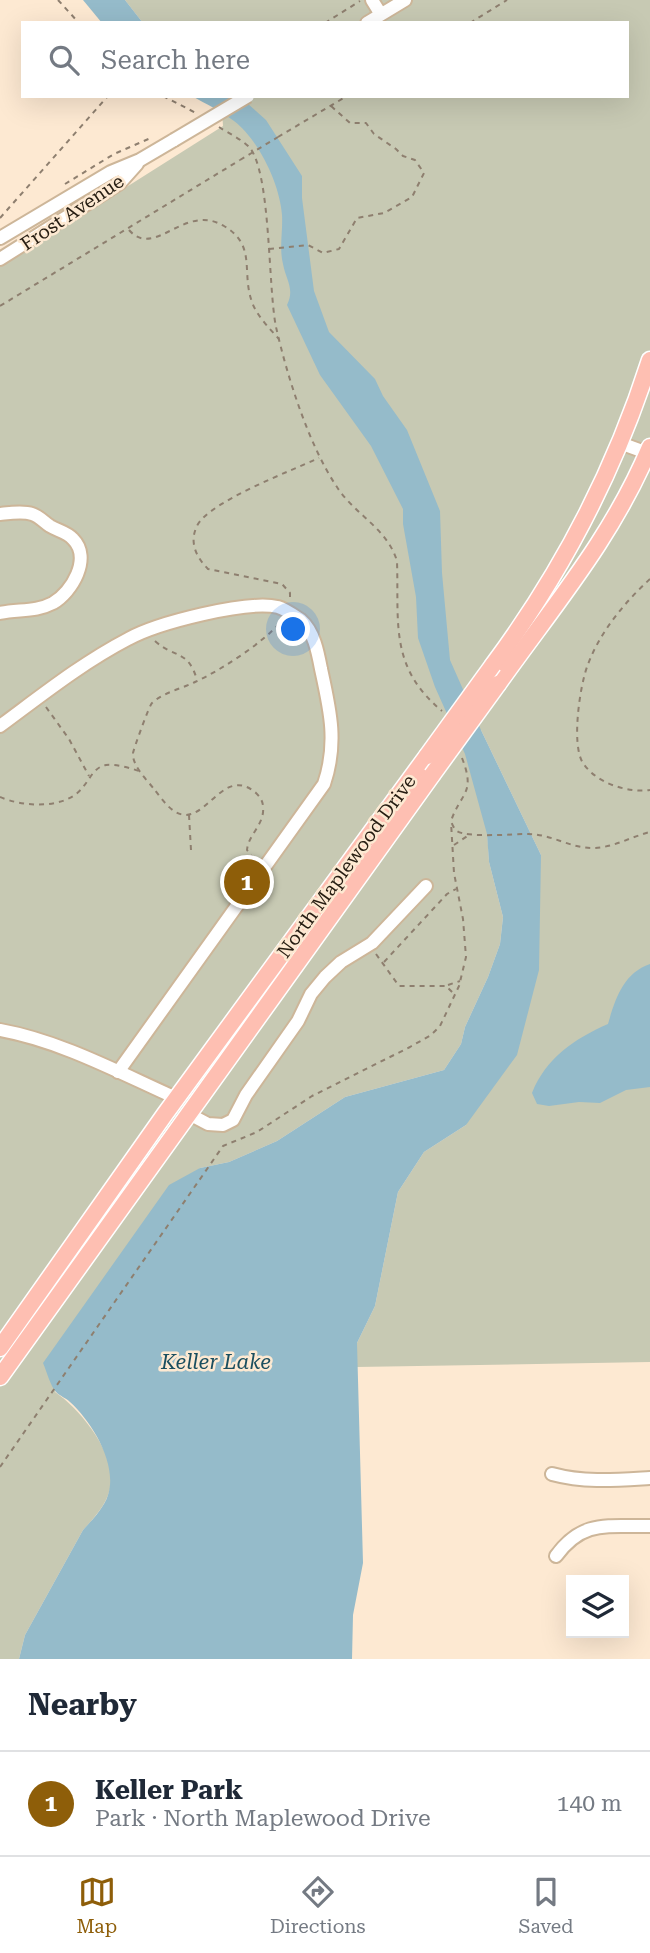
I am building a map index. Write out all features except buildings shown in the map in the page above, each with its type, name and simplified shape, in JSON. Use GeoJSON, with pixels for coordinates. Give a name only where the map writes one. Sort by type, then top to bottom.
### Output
{"type":"FeatureCollection","features":[{"type":"Feature","properties":{"kind":"main road","name":"North Maplewood Drive"},"geometry":{"type":"LineString","coordinates":[[0,1348],[176,1098],[493,665],[551,580],[589,510],[620,443],[650,360]]}},
{"type":"Feature","properties":{"kind":"main road","name":"North Maplewood Drive"},"geometry":{"type":"LineString","coordinates":[[0,1377],[432,775],[587,564],[626,498],[649,451]]}},
{"type":"Feature","properties":{"kind":"street"},"geometry":{"type":"LineString","coordinates":[[372,0],[380,13]]}},
{"type":"Feature","properties":{"kind":"street"},"geometry":{"type":"LineString","coordinates":[[380,13],[390,0]]}},
{"type":"Feature","properties":{"kind":"street"},"geometry":{"type":"LineString","coordinates":[[370,21],[405,0]]}},
{"type":"Feature","properties":{"kind":"street","name":"Frost Avenue"},"geometry":{"type":"LineString","coordinates":[[0,238],[111,172],[140,160],[245,98]]}},
{"type":"Feature","properties":{"kind":"street","name":"Frost Avenue"},"geometry":{"type":"LineString","coordinates":[[0,259],[120,183],[140,160]]}},
{"type":"Feature","properties":{"kind":"street"},"geometry":{"type":"LineString","coordinates":[[620,443],[649,451]]}},
{"type":"Feature","properties":{"kind":"street"},"geometry":{"type":"LineString","coordinates":[[0,514],[36,514],[74,540],[80,550],[81,560],[73,581],[54,602],[38,609],[0,613]]}},
{"type":"Feature","properties":{"kind":"street"},"geometry":{"type":"LineString","coordinates":[[0,726],[80,667],[131,637],[202,614],[248,605],[280,607],[303,622],[316,646],[333,732],[331,764],[324,784],[118,1072]]}},
{"type":"Feature","properties":{"kind":"street"},"geometry":{"type":"LineString","coordinates":[[189,1114],[208,1124],[223,1125],[233,1120],[246,1095],[298,1021],[311,994],[341,962],[369,945],[426,886]]}},
{"type":"Feature","properties":{"kind":"street"},"geometry":{"type":"LineString","coordinates":[[0,1030],[21,1034],[176,1098]]}},
{"type":"Feature","properties":{"kind":"street"},"geometry":{"type":"LineString","coordinates":[[132,1053],[145,1084]]}},
{"type":"Feature","properties":{"kind":"street"},"geometry":{"type":"LineString","coordinates":[[552,1474],[570,1479],[597,1481],[650,1478]]}},
{"type":"Feature","properties":{"kind":"street"},"geometry":{"type":"LineString","coordinates":[[556,1556],[568,1540],[583,1531],[600,1527],[650,1526]]}},
{"type":"Feature","properties":{"kind":"path"},"geometry":{"type":"LineString","coordinates":[[58,0],[77,21]]}},
{"type":"Feature","properties":{"kind":"path"},"geometry":{"type":"LineString","coordinates":[[328,21],[361,0]]}},
{"type":"Feature","properties":{"kind":"path"},"geometry":{"type":"LineString","coordinates":[[473,21],[507,0]]}},
{"type":"Feature","properties":{"kind":"path"},"geometry":{"type":"LineString","coordinates":[[0,218],[106,98]]}},
{"type":"Feature","properties":{"kind":"path"},"geometry":{"type":"LineString","coordinates":[[167,98],[195,113]]}},
{"type":"Feature","properties":{"kind":"path"},"geometry":{"type":"LineString","coordinates":[[0,306],[344,98]]}},
{"type":"Feature","properties":{"kind":"path"},"geometry":{"type":"LineString","coordinates":[[268,249],[308,246],[323,253],[339,248],[357,218],[384,213],[412,197],[424,173],[415,160],[403,156],[374,134],[366,123],[350,123],[331,106]]}},
{"type":"Feature","properties":{"kind":"path"},"geometry":{"type":"LineString","coordinates":[[218,127],[250,148],[262,191],[270,288],[280,340],[320,458],[345,498],[369,520],[395,553],[398,628],[405,662],[413,681],[443,712]]}},
{"type":"Feature","properties":{"kind":"path"},"geometry":{"type":"LineString","coordinates":[[129,229],[130,233],[147,240],[201,218],[214,220],[235,234],[245,251],[250,299],[280,340]]}},
{"type":"Feature","properties":{"kind":"path"},"geometry":{"type":"LineString","coordinates":[[650,579],[614,617],[593,653],[583,678],[577,737],[581,761],[591,772],[630,791],[650,790]]}},
{"type":"Feature","properties":{"kind":"path"},"geometry":{"type":"LineString","coordinates":[[149,631],[163,648],[182,655],[188,661],[194,668],[197,681]]}},
{"type":"Feature","properties":{"kind":"path"},"geometry":{"type":"LineString","coordinates":[[39,697],[57,720],[90,777]]}},
{"type":"Feature","properties":{"kind":"path"},"geometry":{"type":"LineString","coordinates":[[0,1466],[223,1146],[257,1132],[312,1096],[430,1035],[440,1026],[456,996],[466,957],[451,821],[468,787],[461,758]]}},
{"type":"Feature","properties":{"kind":"path"},"geometry":{"type":"LineString","coordinates":[[0,797],[29,804],[61,801],[82,790],[95,771],[105,765],[140,772],[176,812],[189,814],[199,810],[223,790],[243,787],[259,796],[264,807],[258,828],[247,843],[247,850],[261,872]]}},
{"type":"Feature","properties":{"kind":"path"},"geometry":{"type":"LineString","coordinates":[[189,814],[191,850]]}},
{"type":"Feature","properties":{"kind":"path"},"geometry":{"type":"LineString","coordinates":[[451,821],[455,830],[471,834],[536,834],[592,848],[617,844],[650,832]]}},
{"type":"Feature","properties":{"kind":"path"},"geometry":{"type":"LineString","coordinates":[[453,846],[471,834]]}},
{"type":"Feature","properties":{"kind":"path"},"geometry":{"type":"LineString","coordinates":[[383,963],[447,894],[457,888]]}},
{"type":"Feature","properties":{"kind":"path"},"geometry":{"type":"LineString","coordinates":[[369,945],[399,986],[446,986],[461,981]]}},
{"type":"Feature","properties":{"kind":"path"},"geometry":{"type":"LineString","coordinates":[[388,951],[391,954]]}},
{"type":"Feature","properties":{"kind":"path"},"geometry":{"type":"LineString","coordinates":[[446,986],[456,996]]}},
{"type":"Feature","properties":{"kind":"green space"},"geometry":{"type":"Polygon","coordinates":[[[125,0],[650,0],[650,1362],[356,1367],[357,1343],[375,1306],[398,1192],[424,1152],[466,1125],[541,855],[481,730],[489,862],[503,917],[500,944],[465,1027],[461,1044],[444,1070],[345,1097],[277,1141],[229,1162],[200,1168],[55,1392],[94,1432],[111,1471],[110,1490],[101,1509],[83,1530],[25,1635],[19,1659],[0,1659],[0,267],[223,126],[221,98],[629,98],[629,21],[141,21],[125,0]]]}},
{"type":"Feature","properties":{"kind":"water"},"geometry":{"type":"Polygon","coordinates":[[[83,0],[125,0],[141,21],[100,21],[83,0]]]}},
{"type":"Feature","properties":{"kind":"water","name":"Keller Lake"},"geometry":{"type":"Polygon","coordinates":[[[196,98],[241,98],[266,120],[302,176],[302,198],[314,291],[329,332],[375,379],[383,396],[407,430],[440,511],[442,573],[450,660],[541,855],[539,970],[517,1055],[466,1125],[424,1152],[398,1192],[375,1306],[357,1343],[363,1563],[353,1615],[352,1659],[19,1659],[25,1635],[83,1530],[104,1505],[110,1483],[101,1444],[78,1410],[55,1390],[43,1363],[169,1185],[200,1168],[229,1162],[277,1141],[345,1097],[444,1070],[461,1044],[465,1027],[500,944],[503,917],[489,862],[487,834],[465,754],[435,687],[418,638],[416,597],[403,524],[403,509],[371,446],[320,375],[287,305],[290,289],[282,258],[280,203],[273,177],[252,139],[224,114],[196,98]]]}},
{"type":"Feature","properties":{"kind":"water"},"geometry":{"type":"Polygon","coordinates":[[[650,964],[650,1087],[626,1090],[600,1103],[579,1102],[549,1106],[537,1104],[532,1093],[553,1060],[573,1043],[608,1024],[622,988],[633,974],[650,964]]]}},
{"type":"Feature","properties":{"kind":"place","name":"Keller Park"},"geometry":{"type":"Point","coordinates":[247,882]}}]}
